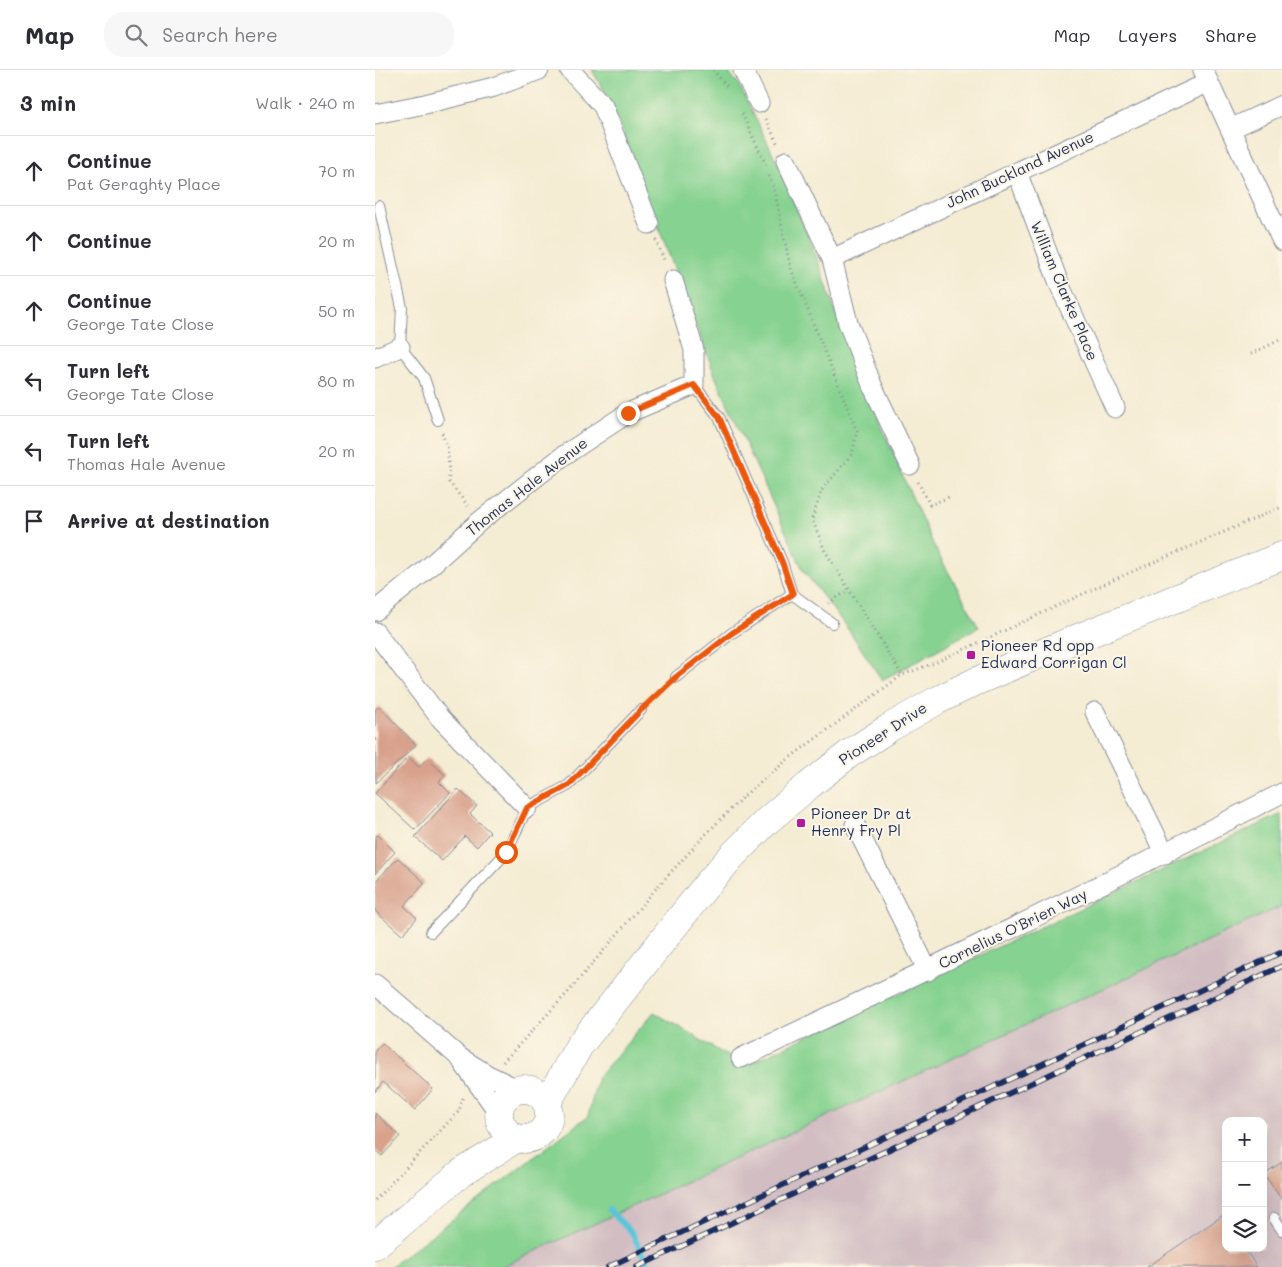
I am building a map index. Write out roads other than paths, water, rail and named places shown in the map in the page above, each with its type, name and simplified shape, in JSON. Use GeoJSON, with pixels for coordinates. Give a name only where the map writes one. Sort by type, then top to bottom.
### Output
{"type":"FeatureCollection","features":[{"type":"Feature","properties":{"kind":"main road","name":"Pioneer Drive"},"geometry":{"type":"LineString","coordinates":[[530,1094],[579,1046],[705,887],[732,856],[768,820],[849,754],[936,701],[977,681],[1282,556]]}},
{"type":"Feature","properties":{"kind":"main road"},"geometry":{"type":"LineString","coordinates":[[530,1094],[549,1114],[543,1130],[536,1136],[527,1139],[505,1124],[500,1105],[505,1097],[530,1094]]}},
{"type":"Feature","properties":{"kind":"main road"},"geometry":{"type":"LineString","coordinates":[[375,1246],[461,1173],[505,1124]]}},
{"type":"Feature","properties":{"kind":"street"},"geometry":{"type":"LineString","coordinates":[[375,114],[494,87],[539,70]]}},
{"type":"Feature","properties":{"kind":"street"},"geometry":{"type":"LineString","coordinates":[[571,70],[603,106],[649,224]]}},
{"type":"Feature","properties":{"kind":"street"},"geometry":{"type":"LineString","coordinates":[[743,70],[759,103]]}},
{"type":"Feature","properties":{"kind":"street"},"geometry":{"type":"LineString","coordinates":[[1206,76],[1282,241]]}},
{"type":"Feature","properties":{"kind":"street","name":"John Buckland Avenue"},"geometry":{"type":"LineString","coordinates":[[832,258],[1017,172],[1206,76]]}},
{"type":"Feature","properties":{"kind":"street"},"geometry":{"type":"LineString","coordinates":[[1230,130],[1282,105]]}},
{"type":"Feature","properties":{"kind":"street"},"geometry":{"type":"LineString","coordinates":[[786,161],[832,258],[848,323],[872,385],[910,465]]}},
{"type":"Feature","properties":{"kind":"street","name":"William Clarke Place"},"geometry":{"type":"LineString","coordinates":[[1017,172],[1059,286],[1115,408]]}},
{"type":"Feature","properties":{"kind":"street"},"geometry":{"type":"LineString","coordinates":[[673,280],[694,350],[694,385]]}},
{"type":"Feature","properties":{"kind":"street"},"geometry":{"type":"LineString","coordinates":[[375,358],[400,347]]}},
{"type":"Feature","properties":{"kind":"street","name":"Thomas Hale Avenue"},"geometry":{"type":"LineString","coordinates":[[375,611],[479,522],[563,456],[628,413],[694,385]]}},
{"type":"Feature","properties":{"kind":"street"},"geometry":{"type":"LineString","coordinates":[[375,632],[440,718],[527,808]]}},
{"type":"Feature","properties":{"kind":"street"},"geometry":{"type":"LineString","coordinates":[[1095,712],[1165,854]]}},
{"type":"Feature","properties":{"kind":"street","name":"Cornelius O'Brien Way"},"geometry":{"type":"LineString","coordinates":[[741,1058],[928,971],[1282,794]]}},
{"type":"Feature","properties":{"kind":"street"},"geometry":{"type":"LineString","coordinates":[[855,825],[928,971]]}},
{"type":"Feature","properties":{"kind":"street"},"geometry":{"type":"LineString","coordinates":[[375,984],[459,1057],[488,1075],[530,1094]]}},
{"type":"Feature","properties":{"kind":"street"},"geometry":{"type":"LineString","coordinates":[[459,1057],[505,1124]]}},
{"type":"Feature","properties":{"kind":"lane"},"geometry":{"type":"LineString","coordinates":[[379,206],[402,308],[400,347],[424,378],[438,420]]}},
{"type":"Feature","properties":{"kind":"lane"},"geometry":{"type":"LineString","coordinates":[[694,385],[719,417],[782,562],[793,594],[832,623]]}},
{"type":"Feature","properties":{"kind":"lane"},"geometry":{"type":"LineString","coordinates":[[676,677],[732,633],[793,594]]}},
{"type":"Feature","properties":{"kind":"lane"},"geometry":{"type":"LineString","coordinates":[[431,932],[506,852],[527,808],[569,785],[641,710]]}},
{"type":"Feature","properties":{"kind":"lane"},"geometry":{"type":"LineString","coordinates":[[1274,1218],[1282,1230]]}},
{"type":"Feature","properties":{"kind":"waterway"},"geometry":{"type":"LineString","coordinates":[[609,1210],[632,1233],[649,1267]]}},
{"type":"Feature","properties":{"kind":"railway"},"geometry":{"type":"LineString","coordinates":[[608,1267],[1282,952]]}},
{"type":"Feature","properties":{"kind":"railway"},"geometry":{"type":"LineString","coordinates":[[637,1267],[1282,966]]}},
{"type":"Feature","properties":{"kind":"place","name":"Pioneer Rd opp Edward Corrigan Cl"},"geometry":{"type":"Point","coordinates":[971,655]}},
{"type":"Feature","properties":{"kind":"place","name":"Pioneer Dr at Henry Fry Pl"},"geometry":{"type":"Point","coordinates":[801,823]}}]}
